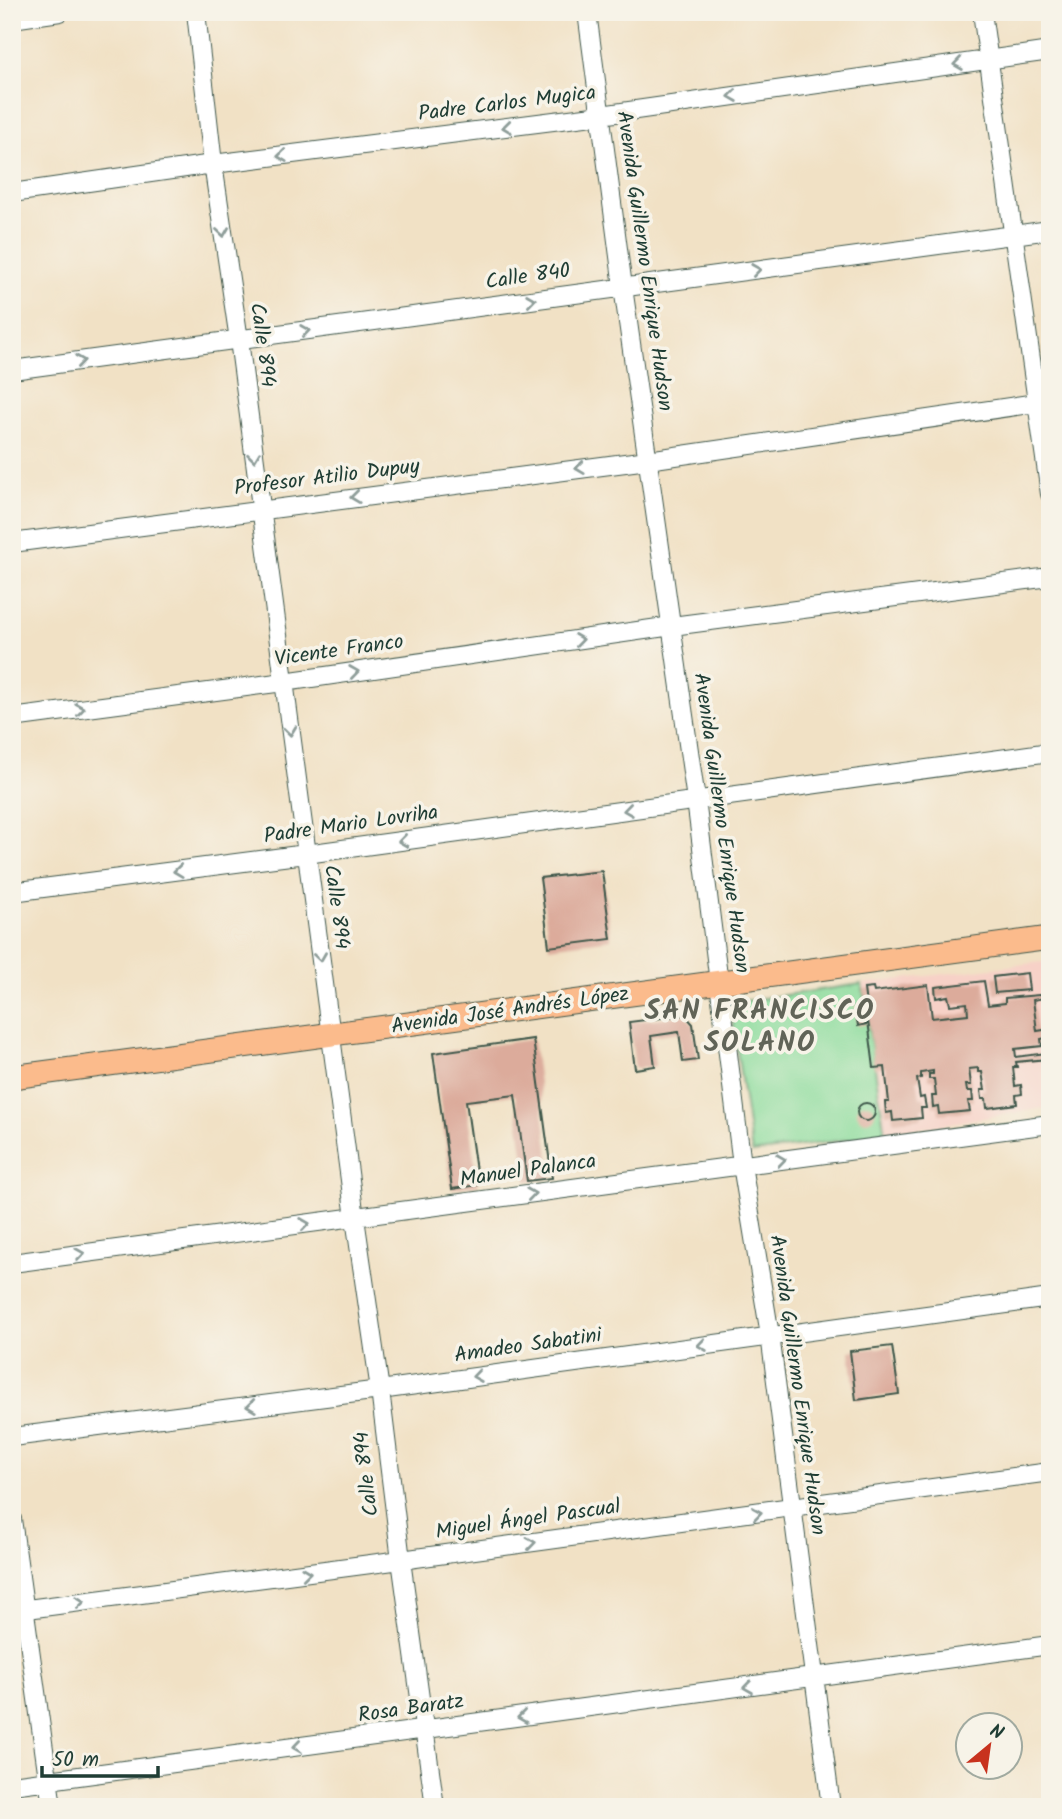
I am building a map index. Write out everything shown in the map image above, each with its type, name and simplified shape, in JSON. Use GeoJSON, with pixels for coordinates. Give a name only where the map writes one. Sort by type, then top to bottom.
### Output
{"type":"FeatureCollection","features":[{"type":"Feature","properties":{"kind":"main road","name":"Avenida José Andrés López"},"geometry":{"type":"LineString","coordinates":[[12,1077],[1050,938]]}},
{"type":"Feature","properties":{"kind":"street"},"geometry":{"type":"LineString","coordinates":[[12,19],[60,12]]}},
{"type":"Feature","properties":{"kind":"street","name":"Calle 894"},"geometry":{"type":"LineString","coordinates":[[196,12],[213,164],[239,340],[435,1807]]}},
{"type":"Feature","properties":{"kind":"street","name":"Avenida Guillermo Enrique Hudson"},"geometry":{"type":"LineString","coordinates":[[587,12],[696,800],[743,1165],[770,1335],[831,1807]]}},
{"type":"Feature","properties":{"kind":"street"},"geometry":{"type":"LineString","coordinates":[[982,12],[1014,235],[1044,402],[1050,494]]}},
{"type":"Feature","properties":{"kind":"street","name":"Padre Carlos Mugica"},"geometry":{"type":"LineString","coordinates":[[12,193],[213,164],[601,115],[1050,51]]}},
{"type":"Feature","properties":{"kind":"street","name":"Calle 840"},"geometry":{"type":"LineString","coordinates":[[12,370],[1050,230]]}},
{"type":"Feature","properties":{"kind":"street","name":"Profesor Atilio Dupuy"},"geometry":{"type":"LineString","coordinates":[[12,543],[648,460],[1044,402]]}},
{"type":"Feature","properties":{"kind":"street","name":"Vicente Franco"},"geometry":{"type":"LineString","coordinates":[[12,718],[672,626],[1050,577]]}},
{"type":"Feature","properties":{"kind":"street","name":"Padre Mario Lovriha"},"geometry":{"type":"LineString","coordinates":[[12,892],[1050,752]]}},
{"type":"Feature","properties":{"kind":"street","name":"Manuel Palanca"},"geometry":{"type":"LineString","coordinates":[[12,1263],[1050,1124]]}},
{"type":"Feature","properties":{"kind":"street","name":"Amadeo Sabatini"},"geometry":{"type":"LineString","coordinates":[[12,1437],[380,1390],[1050,1298]]}},
{"type":"Feature","properties":{"kind":"street","name":"Miguel Ángel Pascual"},"geometry":{"type":"LineString","coordinates":[[18,1610],[1050,1472]]}},
{"type":"Feature","properties":{"kind":"street"},"geometry":{"type":"LineString","coordinates":[[12,1519],[18,1610],[52,1807]]}},
{"type":"Feature","properties":{"kind":"street","name":"Rosa Baratz"},"geometry":{"type":"LineString","coordinates":[[12,1785],[1050,1645]]}},
{"type":"Feature","properties":{"kind":"shaded area"},"geometry":{"type":"Polygon","coordinates":[[[1050,961],[1050,1107],[885,1134],[862,984],[1050,961]]]}},
{"type":"Feature","properties":{"kind":"green space"},"geometry":{"type":"Polygon","coordinates":[[[862,984],[885,1134],[752,1153],[730,1003],[862,984]]]}},
{"type":"Feature","properties":{"kind":"building"},"geometry":{"type":"Polygon","coordinates":[[[602,871],[611,939],[549,947],[540,878],[602,871]]]}},
{"type":"Feature","properties":{"kind":"building"},"geometry":{"type":"Polygon","coordinates":[[[1027,973],[1029,990],[995,993],[993,977],[1027,973]]]}},
{"type":"Feature","properties":{"kind":"building"},"geometry":{"type":"Polygon","coordinates":[[[984,981],[988,1005],[1005,1003],[1005,998],[1050,994],[1050,1027],[1044,998],[1033,1000],[1037,1031],[1050,1029],[1050,1037],[1041,1039],[1042,1046],[1015,1049],[1016,1057],[1046,1053],[1047,1059],[1016,1062],[1017,1067],[1013,1067],[1015,1086],[1021,1085],[1022,1094],[1016,1095],[1017,1104],[987,1108],[986,1099],[982,1099],[981,1090],[985,1090],[982,1072],[978,1072],[978,1068],[969,1069],[971,1085],[966,1085],[967,1091],[972,1091],[973,1101],[968,1101],[970,1111],[939,1114],[938,1106],[933,1107],[932,1096],[936,1096],[934,1079],[929,1079],[929,1074],[933,1074],[933,1071],[921,1073],[921,1078],[917,1079],[920,1098],[924,1097],[926,1108],[921,1108],[922,1118],[893,1121],[892,1112],[886,1113],[885,1102],[889,1102],[885,1067],[874,1068],[864,989],[873,988],[874,992],[928,985],[932,1018],[968,1014],[967,1003],[950,1005],[948,996],[936,998],[935,987],[984,981]]]}},
{"type":"Feature","properties":{"kind":"building"},"geometry":{"type":"Polygon","coordinates":[[[864,1004],[867,1024],[858,1026],[855,1006],[864,1004]]]}},
{"type":"Feature","properties":{"kind":"building"},"geometry":{"type":"Polygon","coordinates":[[[685,1015],[693,1024],[698,1060],[683,1062],[679,1032],[651,1036],[655,1066],[635,1069],[629,1022],[685,1015]]]}},
{"type":"Feature","properties":{"kind":"building"},"geometry":{"type":"Polygon","coordinates":[[[533,1039],[552,1178],[527,1181],[515,1095],[466,1101],[478,1185],[452,1189],[433,1053],[533,1039]]]}},
{"type":"Feature","properties":{"kind":"building"},"geometry":{"type":"Polygon","coordinates":[[[866,1103],[872,1106],[875,1112],[872,1118],[866,1121],[860,1118],[857,1112],[860,1106],[866,1103]]]}},
{"type":"Feature","properties":{"kind":"building"},"geometry":{"type":"Polygon","coordinates":[[[892,1346],[899,1394],[856,1400],[850,1351],[892,1346]]]}},
{"type":"Feature","properties":{"kind":"district","name":"SAN FRANCISCO SOLANO"},"geometry":{"type":"Point","coordinates":[760,1027]}}]}
